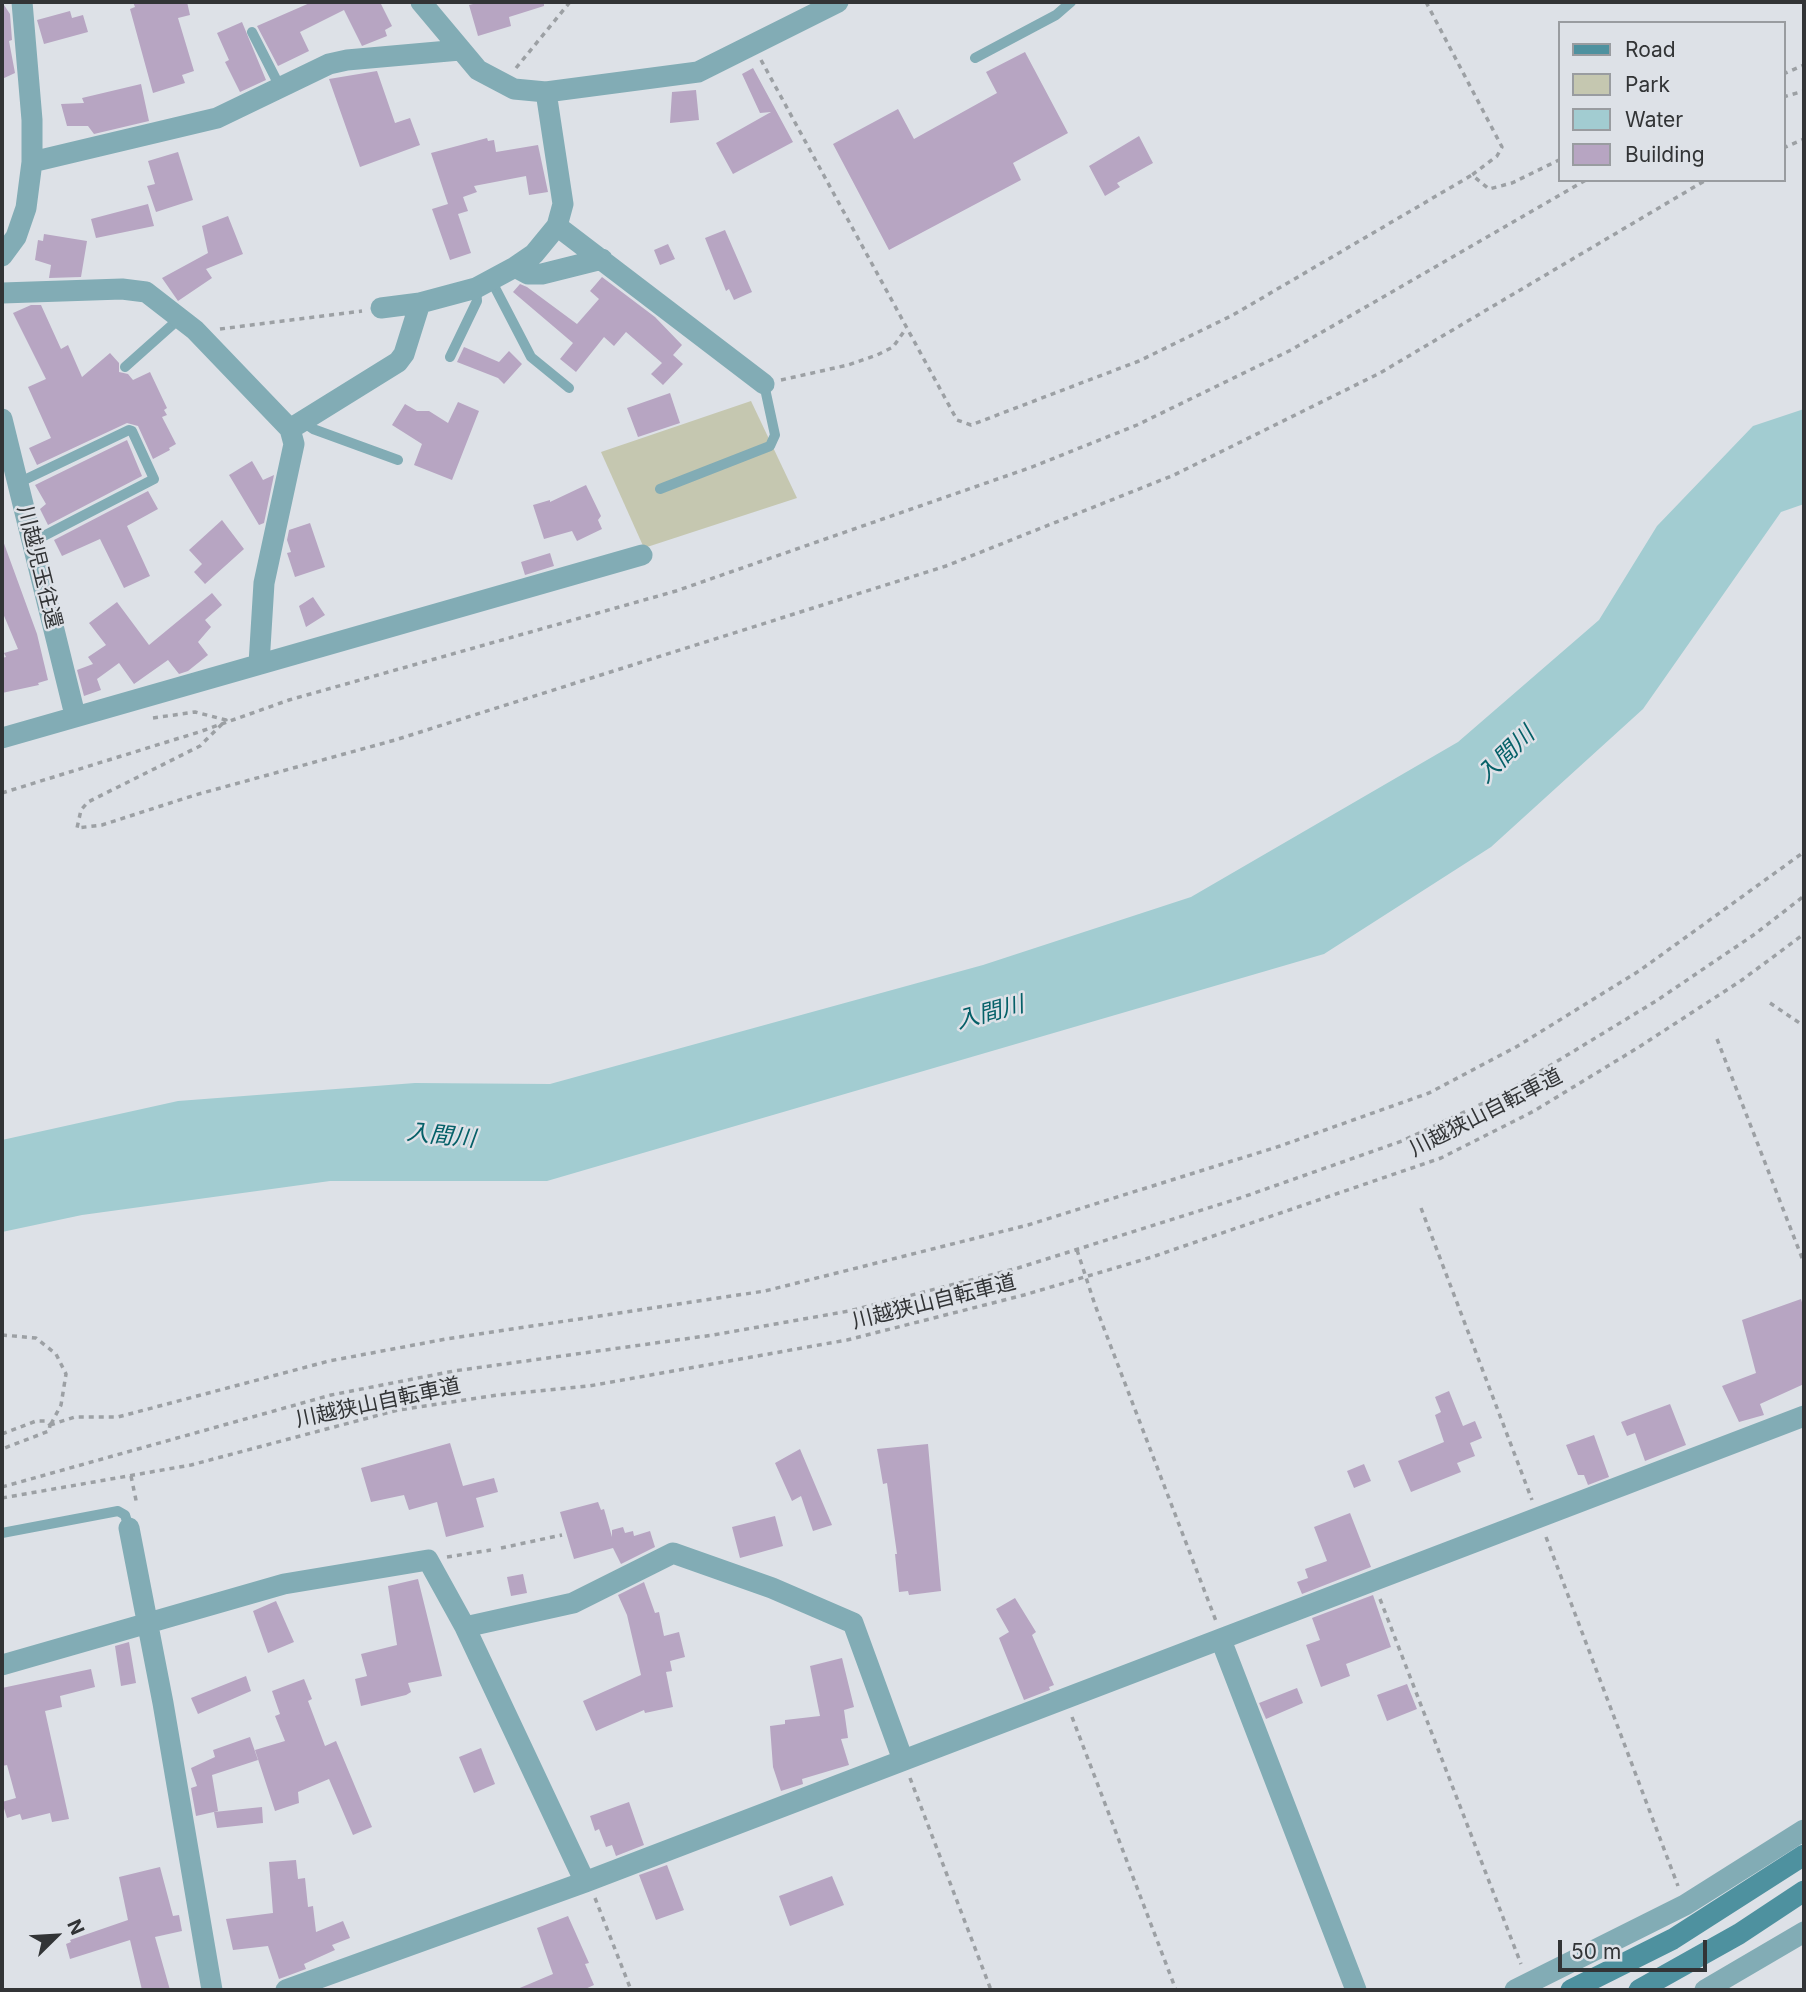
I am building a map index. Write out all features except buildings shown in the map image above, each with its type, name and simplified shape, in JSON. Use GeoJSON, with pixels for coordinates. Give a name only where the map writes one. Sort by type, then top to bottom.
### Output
{"type":"FeatureCollection","features":[{"type":"Feature","properties":{"kind":"main road"},"geometry":{"type":"LineString","coordinates":[[1571,1990],[1672,1939],[1804,1855]]}},
{"type":"Feature","properties":{"kind":"main road"},"geometry":{"type":"LineString","coordinates":[[1639,1990],[1739,1934],[1804,1891]]}},
{"type":"Feature","properties":{"kind":"street"},"geometry":{"type":"LineString","coordinates":[[2,256],[16,236],[26,208],[32,162],[32,120],[22,2]]}},
{"type":"Feature","properties":{"kind":"street"},"geometry":{"type":"LineString","coordinates":[[421,2],[478,70],[514,89],[546,92],[698,72],[838,2]]}},
{"type":"Feature","properties":{"kind":"street"},"geometry":{"type":"LineString","coordinates":[[32,162],[217,118],[329,64],[460,50]]}},
{"type":"Feature","properties":{"kind":"street"},"geometry":{"type":"LineString","coordinates":[[381,308],[419,303],[484,284],[534,254],[556,226],[563,204],[546,92]]}},
{"type":"Feature","properties":{"kind":"street"},"geometry":{"type":"LineString","coordinates":[[556,226],[764,384]]}},
{"type":"Feature","properties":{"kind":"street"},"geometry":{"type":"LineString","coordinates":[[515,267],[528,274],[542,274],[601,259]]}},
{"type":"Feature","properties":{"kind":"street"},"geometry":{"type":"LineString","coordinates":[[2,293],[122,289],[146,292],[186,323],[297,426]]}},
{"type":"Feature","properties":{"kind":"street"},"geometry":{"type":"LineString","coordinates":[[260,664],[264,583],[297,426],[398,362],[404,354],[419,303]]}},
{"type":"Feature","properties":{"kind":"street","name":"川越児玉往還"},"geometry":{"type":"LineString","coordinates":[[2,419],[75,715]]}},
{"type":"Feature","properties":{"kind":"street"},"geometry":{"type":"LineString","coordinates":[[2,738],[642,555]]}},
{"type":"Feature","properties":{"kind":"street"},"geometry":{"type":"LineString","coordinates":[[286,1990],[584,1882],[1804,1416]]}},
{"type":"Feature","properties":{"kind":"street"},"geometry":{"type":"LineString","coordinates":[[129,1528],[163,1703],[212,1990]]}},
{"type":"Feature","properties":{"kind":"street"},"geometry":{"type":"LineString","coordinates":[[466,1627],[573,1603],[673,1553],[772,1588],[853,1623],[903,1760]]}},
{"type":"Feature","properties":{"kind":"street"},"geometry":{"type":"LineString","coordinates":[[2,1665],[146,1626],[284,1584],[428,1560],[466,1627],[584,1882]]}},
{"type":"Feature","properties":{"kind":"street"},"geometry":{"type":"LineString","coordinates":[[1221,1640],[1356,1990]]}},
{"type":"Feature","properties":{"kind":"street"},"geometry":{"type":"LineString","coordinates":[[1522,1987],[1685,1905],[1804,1830]]}},
{"type":"Feature","properties":{"kind":"street"},"geometry":{"type":"LineString","coordinates":[[1705,1990],[1804,1932]]}},
{"type":"Feature","properties":{"kind":"lane"},"geometry":{"type":"LineString","coordinates":[[975,58],[1056,15],[1071,2]]}},
{"type":"Feature","properties":{"kind":"lane"},"geometry":{"type":"LineString","coordinates":[[251,32],[281,89]]}},
{"type":"Feature","properties":{"kind":"lane"},"geometry":{"type":"LineString","coordinates":[[450,357],[484,284]]}},
{"type":"Feature","properties":{"kind":"lane"},"geometry":{"type":"LineString","coordinates":[[484,284],[531,357],[569,388]]}},
{"type":"Feature","properties":{"kind":"lane"},"geometry":{"type":"LineString","coordinates":[[125,368],[186,323]]}},
{"type":"Feature","properties":{"kind":"lane"},"geometry":{"type":"LineString","coordinates":[[660,489],[770,446],[775,435],[764,384]]}},
{"type":"Feature","properties":{"kind":"lane"},"geometry":{"type":"LineString","coordinates":[[297,426],[313,429],[398,460]]}},
{"type":"Feature","properties":{"kind":"lane"},"geometry":{"type":"LineString","coordinates":[[18,483],[128,430],[132,431],[154,479],[34,541]]}},
{"type":"Feature","properties":{"kind":"lane"},"geometry":{"type":"LineString","coordinates":[[2,1533],[118,1511],[125,1515],[129,1528]]}},
{"type":"Feature","properties":{"kind":"path"},"geometry":{"type":"LineString","coordinates":[[504,83],[569,2]]}},
{"type":"Feature","properties":{"kind":"path"},"geometry":{"type":"LineString","coordinates":[[753,46],[905,330],[957,420],[971,425],[1139,361],[1233,315],[1472,175],[1497,156],[1502,146],[1426,2]]}},
{"type":"Feature","properties":{"kind":"path"},"geometry":{"type":"LineString","coordinates":[[1785,73],[1804,65]]}},
{"type":"Feature","properties":{"kind":"path"},"geometry":{"type":"LineString","coordinates":[[1785,96],[1804,91]]}},
{"type":"Feature","properties":{"kind":"path"},"geometry":{"type":"LineString","coordinates":[[1785,147],[1804,139]]}},
{"type":"Feature","properties":{"kind":"path"},"geometry":{"type":"LineString","coordinates":[[1472,175],[1489,189],[1512,183],[1558,160]]}},
{"type":"Feature","properties":{"kind":"path"},"geometry":{"type":"LineString","coordinates":[[2,793],[200,732],[226,720],[676,592],[1031,467],[1137,425],[1291,350],[1583,182]]}},
{"type":"Feature","properties":{"kind":"path"},"geometry":{"type":"LineString","coordinates":[[226,720],[200,746],[103,792],[89,802],[81,810],[77,828],[103,825],[195,795],[408,736],[946,566],[1174,475],[1380,373],[1703,182]]}},
{"type":"Feature","properties":{"kind":"path"},"geometry":{"type":"LineString","coordinates":[[186,323],[228,329],[381,308]]}},
{"type":"Feature","properties":{"kind":"path"},"geometry":{"type":"LineString","coordinates":[[764,384],[848,365],[877,355],[893,347],[905,330]]}},
{"type":"Feature","properties":{"kind":"path"},"geometry":{"type":"LineString","coordinates":[[150,719],[195,712],[226,720]]}},
{"type":"Feature","properties":{"kind":"path"},"geometry":{"type":"LineString","coordinates":[[50,1426],[75,1417],[118,1417],[329,1361],[446,1339],[765,1291],[1028,1225],[1280,1146],[1429,1093],[1516,1047],[1639,971],[1804,852]]}},
{"type":"Feature","properties":{"kind":"path"},"geometry":{"type":"LineString","coordinates":[[2,1487],[331,1395],[454,1371],[713,1335],[849,1311],[1077,1250],[1402,1141],[1505,1093],[1656,1001],[1755,934],[1804,896]]}},
{"type":"Feature","properties":{"kind":"path","name":"川越狭山自転車道"},"geometry":{"type":"LineString","coordinates":[[2,1498],[191,1465],[398,1410],[498,1395],[589,1386],[847,1340],[1086,1277],[1348,1192],[1441,1158],[1534,1111],[1628,1054],[1742,980],[1804,934]]}},
{"type":"Feature","properties":{"kind":"path"},"geometry":{"type":"LineString","coordinates":[[1770,1003],[1804,1026]]}},
{"type":"Feature","properties":{"kind":"path"},"geometry":{"type":"LineString","coordinates":[[1717,1039],[1804,1263]]}},
{"type":"Feature","properties":{"kind":"path"},"geometry":{"type":"LineString","coordinates":[[1421,1208],[1685,1905]]}},
{"type":"Feature","properties":{"kind":"path"},"geometry":{"type":"LineString","coordinates":[[1077,1250],[1095,1306],[1221,1640]]}},
{"type":"Feature","properties":{"kind":"path"},"geometry":{"type":"LineString","coordinates":[[2,1335],[36,1338],[56,1354],[66,1374],[61,1405],[49,1431],[2,1449]]}},
{"type":"Feature","properties":{"kind":"path"},"geometry":{"type":"LineString","coordinates":[[2,1434],[36,1422],[46,1421],[50,1426]]}},
{"type":"Feature","properties":{"kind":"path"},"geometry":{"type":"LineString","coordinates":[[131,1476],[137,1503]]}},
{"type":"Feature","properties":{"kind":"path"},"geometry":{"type":"LineString","coordinates":[[501,1548],[562,1535]]}},
{"type":"Feature","properties":{"kind":"path"},"geometry":{"type":"LineString","coordinates":[[428,1560],[491,1550]]}},
{"type":"Feature","properties":{"kind":"path"},"geometry":{"type":"LineString","coordinates":[[1373,1581],[1522,1987]]}},
{"type":"Feature","properties":{"kind":"path"},"geometry":{"type":"LineString","coordinates":[[1065,1699],[1176,1990]]}},
{"type":"Feature","properties":{"kind":"path"},"geometry":{"type":"LineString","coordinates":[[903,1760],[991,1990]]}},
{"type":"Feature","properties":{"kind":"path"},"geometry":{"type":"LineString","coordinates":[[584,1882],[595,1898],[631,1990]]}},
{"type":"Feature","properties":{"kind":"green space"},"geometry":{"type":"Polygon","coordinates":[[[751,401],[797,498],[644,548],[601,452],[751,401]]]}},
{"type":"Feature","properties":{"kind":"water","name":"入間川"},"geometry":{"type":"Polygon","coordinates":[[[1804,409],[1804,504],[1781,512],[1643,709],[1491,847],[1324,954],[547,1181],[330,1181],[82,1215],[2,1232],[2,1140],[178,1101],[415,1083],[550,1084],[983,965],[1191,897],[1458,742],[1599,620],[1657,526],[1753,426],[1804,409]]]}}]}
